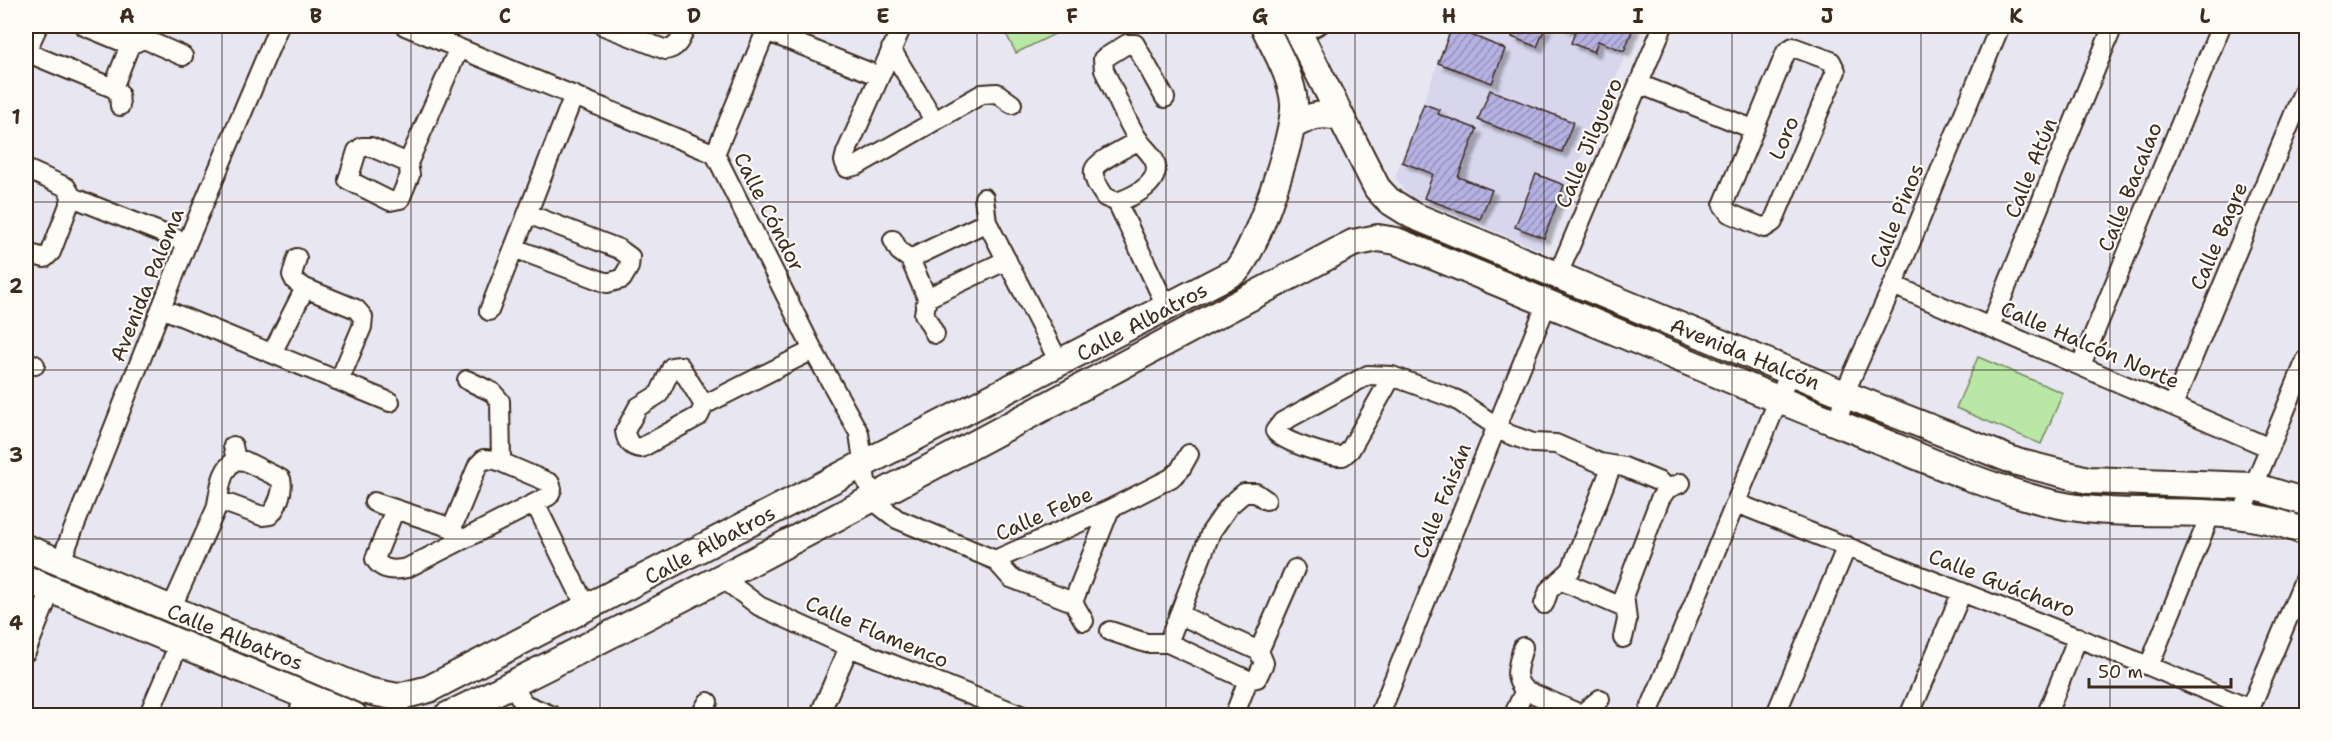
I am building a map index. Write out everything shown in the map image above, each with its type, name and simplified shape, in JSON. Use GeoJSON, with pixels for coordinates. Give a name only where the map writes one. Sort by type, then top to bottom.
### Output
{"type":"FeatureCollection","features":[{"type":"Feature","properties":{"kind":"street"},"geometry":{"type":"LineString","coordinates":[[38,26],[26,52],[113,88],[119,93],[120,106]]}},
{"type":"Feature","properties":{"kind":"street"},"geometry":{"type":"LineString","coordinates":[[84,26],[130,45]]}},
{"type":"Feature","properties":{"kind":"street","name":"Avenida Paloma"},"geometry":{"type":"LineString","coordinates":[[60,563],[187,243],[279,26]]}},
{"type":"Feature","properties":{"kind":"street","name":"Calle Cóndor"},"geometry":{"type":"LineString","coordinates":[[405,26],[715,154],[813,350],[859,433],[863,448],[862,466],[873,496]]}},
{"type":"Feature","properties":{"kind":"street"},"geometry":{"type":"LineString","coordinates":[[604,26],[659,49],[672,49],[686,26]]}},
{"type":"Feature","properties":{"kind":"street"},"geometry":{"type":"LineString","coordinates":[[902,26],[846,153],[844,162],[847,168],[858,165],[934,120],[990,92],[1012,104]]}},
{"type":"Feature","properties":{"kind":"street"},"geometry":{"type":"LineString","coordinates":[[1264,26],[1292,93],[1293,126],[1312,116],[1341,118]]}},
{"type":"Feature","properties":{"kind":"street","name":"Calle Jilguero"},"geometry":{"type":"LineString","coordinates":[[1557,277],[1663,26]]}},
{"type":"Feature","properties":{"kind":"street","name":"Calle Pinos"},"geometry":{"type":"LineString","coordinates":[[1838,423],[1844,394],[1893,285],[2000,26]]}},
{"type":"Feature","properties":{"kind":"street","name":"Calle Atún"},"geometry":{"type":"LineString","coordinates":[[1990,327],[2113,26]]}},
{"type":"Feature","properties":{"kind":"street","name":"Calle Bacalao"},"geometry":{"type":"LineString","coordinates":[[2080,366],[2221,26]]}},
{"type":"Feature","properties":{"kind":"street"},"geometry":{"type":"LineString","coordinates":[[715,154],[767,28],[879,76]]}},
{"type":"Feature","properties":{"kind":"street","name":"Avenida Halcón"},"geometry":{"type":"LineString","coordinates":[[1298,32],[1377,188],[1388,200],[1412,215],[1557,277],[2017,462],[2065,475],[2112,482],[2253,486],[2307,502]]}},
{"type":"Feature","properties":{"kind":"street"},"geometry":{"type":"LineString","coordinates":[[113,88],[130,45],[144,39],[183,56]]}},
{"type":"Feature","properties":{"kind":"street"},"geometry":{"type":"LineString","coordinates":[[1117,202],[1149,185],[1155,177],[1156,163],[1139,140],[1104,70],[1103,59],[1126,44],[1135,44],[1165,98]]}},
{"type":"Feature","properties":{"kind":"street"},"geometry":{"type":"LineString","coordinates":[[408,163],[459,48]]}},
{"type":"Feature","properties":{"kind":"street","name":"Loro"},"geometry":{"type":"LineString","coordinates":[[1790,48],[1834,63],[1836,71],[1770,225],[1761,227],[1723,208],[1753,129],[1790,48]]}},
{"type":"Feature","properties":{"kind":"street"},"geometry":{"type":"LineString","coordinates":[[891,49],[934,120]]}},
{"type":"Feature","properties":{"kind":"street"},"geometry":{"type":"LineString","coordinates":[[1639,84],[1753,129]]}},
{"type":"Feature","properties":{"kind":"street","name":"Calle Bagre"},"geometry":{"type":"LineString","coordinates":[[2173,405],[2307,85]]}},
{"type":"Feature","properties":{"kind":"street"},"geometry":{"type":"LineString","coordinates":[[489,311],[574,95]]}},
{"type":"Feature","properties":{"kind":"street","name":"Calle Albatros"},"geometry":{"type":"LineString","coordinates":[[26,548],[170,611],[399,706],[1227,277],[1243,263],[1252,246],[1293,126]]}},
{"type":"Feature","properties":{"kind":"street"},"geometry":{"type":"LineString","coordinates":[[1139,140],[1102,162],[1094,170],[1095,180],[1105,197],[1117,202],[1167,308]]}},
{"type":"Feature","properties":{"kind":"street"},"geometry":{"type":"LineString","coordinates":[[26,169],[66,187],[72,197],[187,243]]}},
{"type":"Feature","properties":{"kind":"street"},"geometry":{"type":"LineString","coordinates":[[1368,239],[1377,223],[1379,212],[1377,188]]}},
{"type":"Feature","properties":{"kind":"street"},"geometry":{"type":"LineString","coordinates":[[26,253],[45,258],[51,252],[72,197]]}},
{"type":"Feature","properties":{"kind":"street"},"geometry":{"type":"LineString","coordinates":[[984,198],[987,222],[1060,364]]}},
{"type":"Feature","properties":{"kind":"street"},"geometry":{"type":"LineString","coordinates":[[514,248],[606,283],[622,279],[629,267],[630,257],[619,249],[528,214]]}},
{"type":"Feature","properties":{"kind":"street"},"geometry":{"type":"LineString","coordinates":[[910,259],[987,222]]}},
{"type":"Feature","properties":{"kind":"street","name":"Calle Albatros"},"geometry":{"type":"LineString","coordinates":[[447,716],[721,577],[1353,243],[1368,239]]}},
{"type":"Feature","properties":{"kind":"street","name":"Avenida Halcón"},"geometry":{"type":"LineString","coordinates":[[1368,239],[1396,241],[1779,400],[2010,492],[2059,505],[2105,512],[2242,514],[2279,521],[2307,532]]}},
{"type":"Feature","properties":{"kind":"street"},"geometry":{"type":"LineString","coordinates":[[893,240],[899,251],[910,259],[927,298],[924,314],[934,334]]}},
{"type":"Feature","properties":{"kind":"street"},"geometry":{"type":"LineString","coordinates":[[1252,246],[1263,264],[1288,277]]}},
{"type":"Feature","properties":{"kind":"street"},"geometry":{"type":"LineString","coordinates":[[297,258],[292,279],[305,288],[356,309],[363,317],[362,327],[339,381]]}},
{"type":"Feature","properties":{"kind":"street"},"geometry":{"type":"LineString","coordinates":[[927,298],[1007,260]]}},
{"type":"Feature","properties":{"kind":"street","name":"Calle Halcón Norte"},"geometry":{"type":"LineString","coordinates":[[1893,285],[2270,448]]}},
{"type":"Feature","properties":{"kind":"street"},"geometry":{"type":"LineString","coordinates":[[273,353],[305,288]]}},
{"type":"Feature","properties":{"kind":"street","name":"Calle Faisán"},"geometry":{"type":"LineString","coordinates":[[1379,716],[1547,303]]}},
{"type":"Feature","properties":{"kind":"street"},"geometry":{"type":"LineString","coordinates":[[161,308],[390,402]]}},
{"type":"Feature","properties":{"kind":"street"},"geometry":{"type":"LineString","coordinates":[[704,405],[686,372],[680,366],[672,367],[659,394],[635,411],[625,431],[628,441],[634,447],[641,448],[699,416],[704,405],[813,350]]}},
{"type":"Feature","properties":{"kind":"street"},"geometry":{"type":"LineString","coordinates":[[2242,514],[2307,360]]}},
{"type":"Feature","properties":{"kind":"street"},"geometry":{"type":"LineString","coordinates":[[1647,716],[1790,372]]}},
{"type":"Feature","properties":{"kind":"street"},"geometry":{"type":"LineString","coordinates":[[1392,376],[1350,450],[1343,456],[1331,455],[1282,438],[1275,431],[1282,422],[1368,375],[1392,376],[1457,400],[1523,440],[1556,444],[1600,463],[1624,467],[1674,486],[1660,499],[1624,594],[1627,620],[1623,638]]}},
{"type":"Feature","properties":{"kind":"street"},"geometry":{"type":"LineString","coordinates":[[467,380],[492,392],[500,401],[501,462]]}},
{"type":"Feature","properties":{"kind":"street"},"geometry":{"type":"LineString","coordinates":[[170,611],[216,509],[218,491],[234,453],[281,479],[283,487],[275,509],[270,515],[262,516],[218,500]]}},
{"type":"Feature","properties":{"kind":"street","name":"Calle Febe"},"geometry":{"type":"LineString","coordinates":[[995,560],[1110,509],[1171,478],[1180,470],[1189,454]]}},
{"type":"Feature","properties":{"kind":"street"},"geometry":{"type":"LineString","coordinates":[[395,509],[375,555],[376,563],[388,570],[406,568],[456,534],[549,496],[552,489],[550,483],[489,458],[481,461],[456,534]]}},
{"type":"Feature","properties":{"kind":"street"},"geometry":{"type":"LineString","coordinates":[[1544,604],[1550,590],[1571,570],[1612,465]]}},
{"type":"Feature","properties":{"kind":"street"},"geometry":{"type":"LineString","coordinates":[[1168,643],[1211,532],[1223,513],[1248,491],[1266,500]]}},
{"type":"Feature","properties":{"kind":"street","name":"Calle Febe"},"geometry":{"type":"LineString","coordinates":[[873,496],[883,509],[897,519],[995,560],[1011,578],[1073,602],[1110,509]]}},
{"type":"Feature","properties":{"kind":"street"},"geometry":{"type":"LineString","coordinates":[[374,502],[456,534]]}},
{"type":"Feature","properties":{"kind":"street"},"geometry":{"type":"LineString","coordinates":[[535,503],[587,609]]}},
{"type":"Feature","properties":{"kind":"street","name":"Calle Guácharo"},"geometry":{"type":"LineString","coordinates":[[1736,503],[2078,637],[2149,666],[2248,712]]}},
{"type":"Feature","properties":{"kind":"street"},"geometry":{"type":"LineString","coordinates":[[2149,666],[2211,513]]}},
{"type":"Feature","properties":{"kind":"street"},"geometry":{"type":"LineString","coordinates":[[1775,716],[1847,546]]}},
{"type":"Feature","properties":{"kind":"street"},"geometry":{"type":"LineString","coordinates":[[1259,651],[1294,568]]}},
{"type":"Feature","properties":{"kind":"street"},"geometry":{"type":"LineString","coordinates":[[2248,712],[2307,575]]}},
{"type":"Feature","properties":{"kind":"street","name":"Calle Flamenco"},"geometry":{"type":"LineString","coordinates":[[721,577],[748,601],[849,647],[1023,716]]}},
{"type":"Feature","properties":{"kind":"street","name":"Calle Albatros"},"geometry":{"type":"LineString","coordinates":[[26,579],[179,644],[302,705],[354,716]]}},
{"type":"Feature","properties":{"kind":"street"},"geometry":{"type":"LineString","coordinates":[[1562,581],[1624,608]]}},
{"type":"Feature","properties":{"kind":"street"},"geometry":{"type":"LineString","coordinates":[[26,652],[51,590]]}},
{"type":"Feature","properties":{"kind":"street"},"geometry":{"type":"LineString","coordinates":[[1909,716],[1962,592]]}},
{"type":"Feature","properties":{"kind":"street"},"geometry":{"type":"LineString","coordinates":[[1073,602],[1084,621]]}},
{"type":"Feature","properties":{"kind":"street"},"geometry":{"type":"LineString","coordinates":[[1110,631],[1146,643],[1168,643],[1248,680],[1257,678],[1263,667],[1264,658],[1259,651],[1180,615]]}},
{"type":"Feature","properties":{"kind":"street"},"geometry":{"type":"LineString","coordinates":[[2046,716],[2078,637]]}},
{"type":"Feature","properties":{"kind":"street"},"geometry":{"type":"LineString","coordinates":[[148,716],[179,644]]}},
{"type":"Feature","properties":{"kind":"street"},"geometry":{"type":"LineString","coordinates":[[819,716],[849,647]]}},
{"type":"Feature","properties":{"kind":"street"},"geometry":{"type":"LineString","coordinates":[[1523,647],[1516,673],[1518,684],[1525,690],[1580,715],[1600,699]]}},
{"type":"Feature","properties":{"kind":"street"},"geometry":{"type":"LineString","coordinates":[[1234,716],[1248,680]]}},
{"type":"Feature","properties":{"kind":"street"},"geometry":{"type":"LineString","coordinates":[[512,684],[524,704],[553,716]]}},
{"type":"Feature","properties":{"kind":"street"},"geometry":{"type":"LineString","coordinates":[[1513,716],[1525,690]]}},
{"type":"Feature","properties":{"kind":"lane"},"geometry":{"type":"LineString","coordinates":[[1298,32],[1324,26]]}},
{"type":"Feature","properties":{"kind":"shaded area"},"geometry":{"type":"Polygon","coordinates":[[[1452,26],[1638,26],[1541,250],[1408,196],[1395,177],[1452,26]]]}},
{"type":"Feature","properties":{"kind":"green space"},"geometry":{"type":"Polygon","coordinates":[[[1002,26],[1058,26],[1061,31],[1016,53],[1002,26]]]}},
{"type":"Feature","properties":{"kind":"green space"},"geometry":{"type":"Polygon","coordinates":[[[1978,357],[2063,393],[2041,444],[1956,408],[1978,357]]]}},
{"type":"Feature","properties":{"kind":"building"},"geometry":{"type":"Polygon","coordinates":[[[1517,26],[1546,26],[1537,47],[1512,37],[1517,26]]]}},
{"type":"Feature","properties":{"kind":"building"},"geometry":{"type":"Polygon","coordinates":[[[1561,26],[1634,26],[1624,51],[1598,41],[1594,52],[1571,43],[1575,32],[1561,26]]]}},
{"type":"Feature","properties":{"kind":"building"},"geometry":{"type":"Polygon","coordinates":[[[1452,27],[1505,49],[1492,83],[1438,63],[1452,27]]]}},
{"type":"Feature","properties":{"kind":"building"},"geometry":{"type":"Polygon","coordinates":[[[1490,90],[1573,122],[1562,152],[1478,120],[1490,90]]]}},
{"type":"Feature","properties":{"kind":"building"},"geometry":{"type":"Polygon","coordinates":[[[1424,104],[1440,110],[1438,114],[1477,129],[1458,177],[1492,190],[1480,219],[1424,198],[1433,174],[1402,162],[1424,104]]]}},
{"type":"Feature","properties":{"kind":"building"},"geometry":{"type":"Polygon","coordinates":[[[1536,174],[1564,185],[1544,238],[1515,227],[1536,174]]]}}]}
